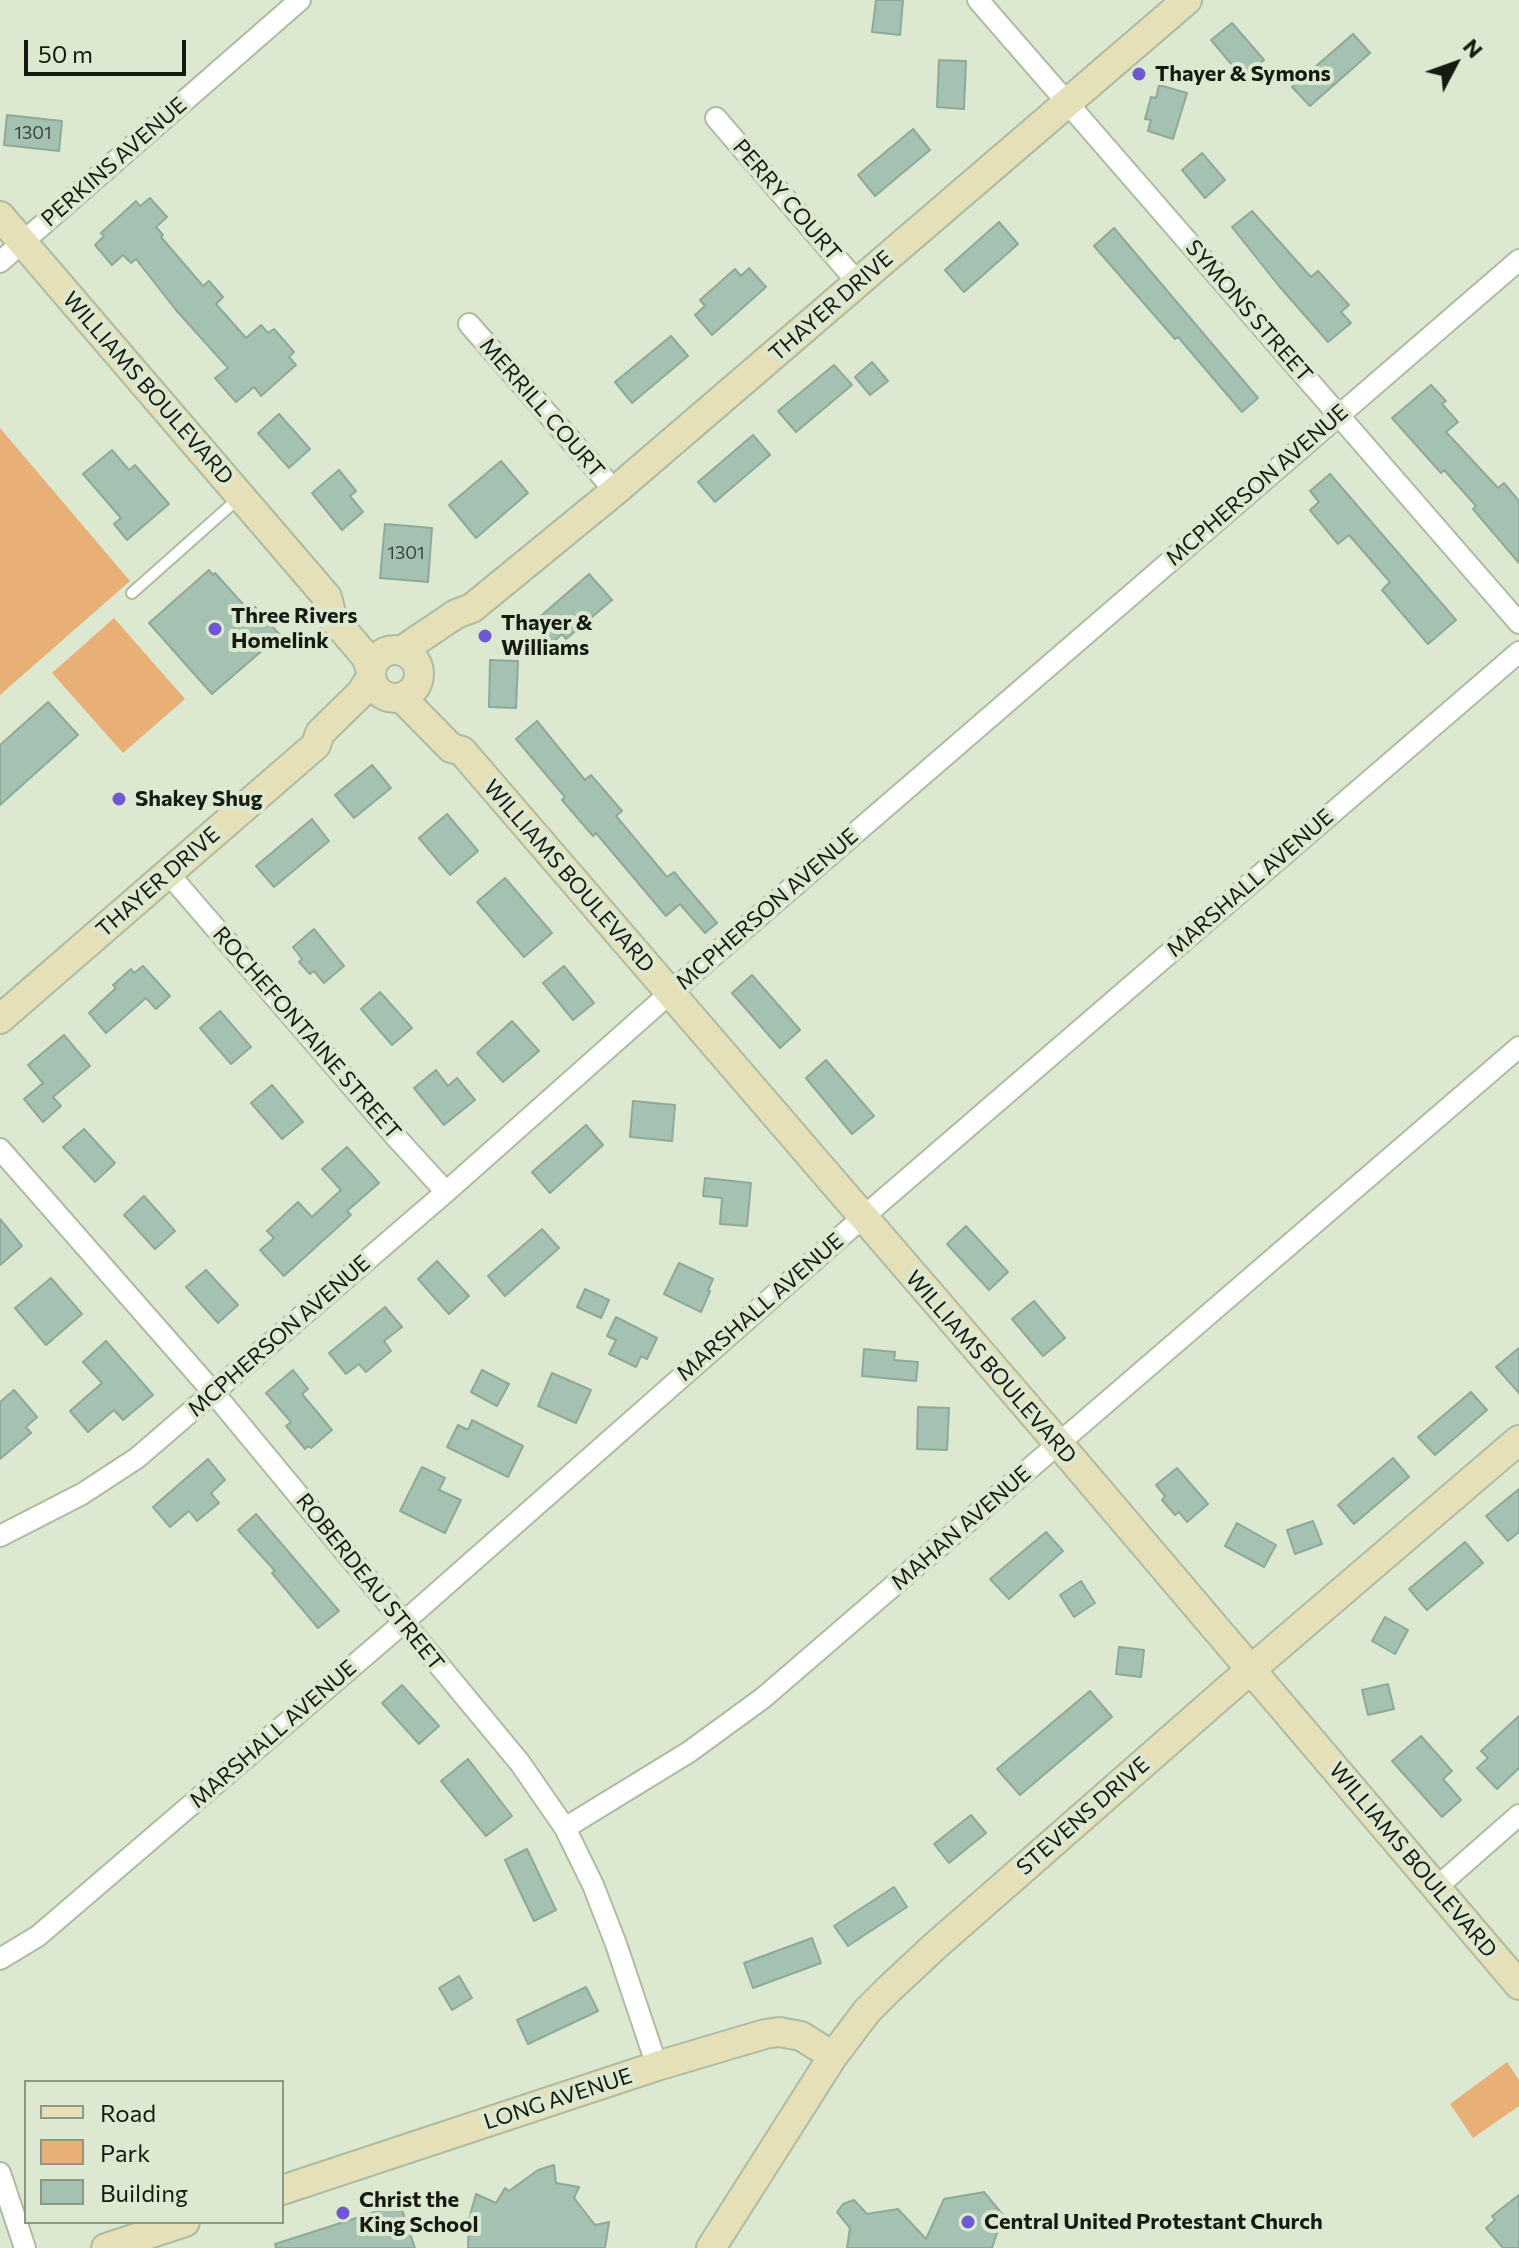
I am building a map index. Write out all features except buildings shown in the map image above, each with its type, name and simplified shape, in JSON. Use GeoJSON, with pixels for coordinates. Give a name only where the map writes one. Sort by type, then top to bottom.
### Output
{"type":"FeatureCollection","features":[{"type":"Feature","properties":{"kind":"street","name":"PERKINS AVENUE"},"geometry":{"type":"LineString","coordinates":[[0,262],[300,0]]}},
{"type":"Feature","properties":{"kind":"street","name":"SYMONS STREET"},"geometry":{"type":"LineString","coordinates":[[978,0],[1519,623]]}},
{"type":"Feature","properties":{"kind":"street","name":"THAYER DRIVE"},"geometry":{"type":"LineString","coordinates":[[397,650],[456,614],[472,608],[615,491],[1187,0]]}},
{"type":"Feature","properties":{"kind":"street","name":"PERRY COURT"},"geometry":{"type":"LineString","coordinates":[[716,118],[858,283]]}},
{"type":"Feature","properties":{"kind":"street","name":"WILLIAMS BOULEVARD"},"geometry":{"type":"LineString","coordinates":[[0,216],[327,597],[332,617],[366,657],[461,739],[462,751],[1059,1444],[1519,1985]]}},
{"type":"Feature","properties":{"kind":"street","name":"MCPHERSON AVENUE"},"geometry":{"type":"LineString","coordinates":[[0,1536],[82,1494],[137,1458],[1519,260]]}},
{"type":"Feature","properties":{"kind":"street","name":"MERRILL COURT"},"geometry":{"type":"LineString","coordinates":[[469,324],[615,491]]}},
{"type":"Feature","properties":{"kind":"street","name":"WILLIAMS BOULEVARD"},"geometry":{"type":"LineString","coordinates":[[327,597],[344,604],[379,642],[414,660],[395,683]]}},
{"type":"Feature","properties":{"kind":"street","name":"THAYER DRIVE"},"geometry":{"type":"LineString","coordinates":[[0,1019],[316,745],[328,745],[464,625],[472,608]]}},
{"type":"Feature","properties":{"kind":"street","name":"MARSHALL AVENUE"},"geometry":{"type":"LineString","coordinates":[[0,1959],[38,1936],[404,1622],[862,1218],[1519,652]]}},
{"type":"Feature","properties":{"kind":"street","name":"ROCHEFONTAINE STREET"},"geometry":{"type":"LineString","coordinates":[[168,873],[446,1192]]}},
{"type":"Feature","properties":{"kind":"street","name":"MAHAN AVENUE"},"geometry":{"type":"LineString","coordinates":[[565,1828],[689,1752],[763,1698],[1519,1047]]}},
{"type":"Feature","properties":{"kind":"street","name":"ROBERDEAU STREET"},"geometry":{"type":"LineString","coordinates":[[0,1149],[213,1392],[520,1763],[565,1828],[593,1885],[657,2066]]}},
{"type":"Feature","properties":{"kind":"street","name":"STEVENS DRIVE"},"geometry":{"type":"LineString","coordinates":[[711,2248],[833,2056],[867,2011],[910,1969],[1250,1670],[1519,1440]]}},
{"type":"Feature","properties":{"kind":"street"},"geometry":{"type":"LineString","coordinates":[[1437,1887],[1519,1815]]}},
{"type":"Feature","properties":{"kind":"street","name":"LONG AVENUE"},"geometry":{"type":"LineString","coordinates":[[284,2189],[657,2066],[765,2034],[779,2032],[801,2036],[833,2056]]}},
{"type":"Feature","properties":{"kind":"street"},"geometry":{"type":"LineString","coordinates":[[0,2173],[25,2248]]}},
{"type":"Feature","properties":{"kind":"street"},"geometry":{"type":"LineString","coordinates":[[106,2248],[179,2224]]}},
{"type":"Feature","properties":{"kind":"lane"},"geometry":{"type":"LineString","coordinates":[[132,593],[241,496]]}},
{"type":"Feature","properties":{"kind":"green space"},"geometry":{"type":"Polygon","coordinates":[[[0,428],[130,581],[0,695],[0,428]]]}},
{"type":"Feature","properties":{"kind":"green space"},"geometry":{"type":"Polygon","coordinates":[[[114,618],[185,699],[123,753],[52,673],[114,618]]]}},
{"type":"Feature","properties":{"kind":"green space"},"geometry":{"type":"Polygon","coordinates":[[[1507,2062],[1519,2080],[1519,2106],[1473,2138],[1450,2104],[1507,2062]]]}},
{"type":"Feature","properties":{"kind":"place","name":"Thayer & Symons"},"geometry":{"type":"Point","coordinates":[1139,74]}},
{"type":"Feature","properties":{"kind":"place","name":"Three Rivers Homelink"},"geometry":{"type":"Point","coordinates":[215,629]}},
{"type":"Feature","properties":{"kind":"place","name":"Thayer & Williams"},"geometry":{"type":"Point","coordinates":[485,636]}},
{"type":"Feature","properties":{"kind":"place","name":"Shakey Shug"},"geometry":{"type":"Point","coordinates":[119,799]}},
{"type":"Feature","properties":{"kind":"place","name":"Christ the King School"},"geometry":{"type":"Point","coordinates":[343,2213]}},
{"type":"Feature","properties":{"kind":"place","name":"Central United Protestant Church"},"geometry":{"type":"Point","coordinates":[968,2222]}}]}
